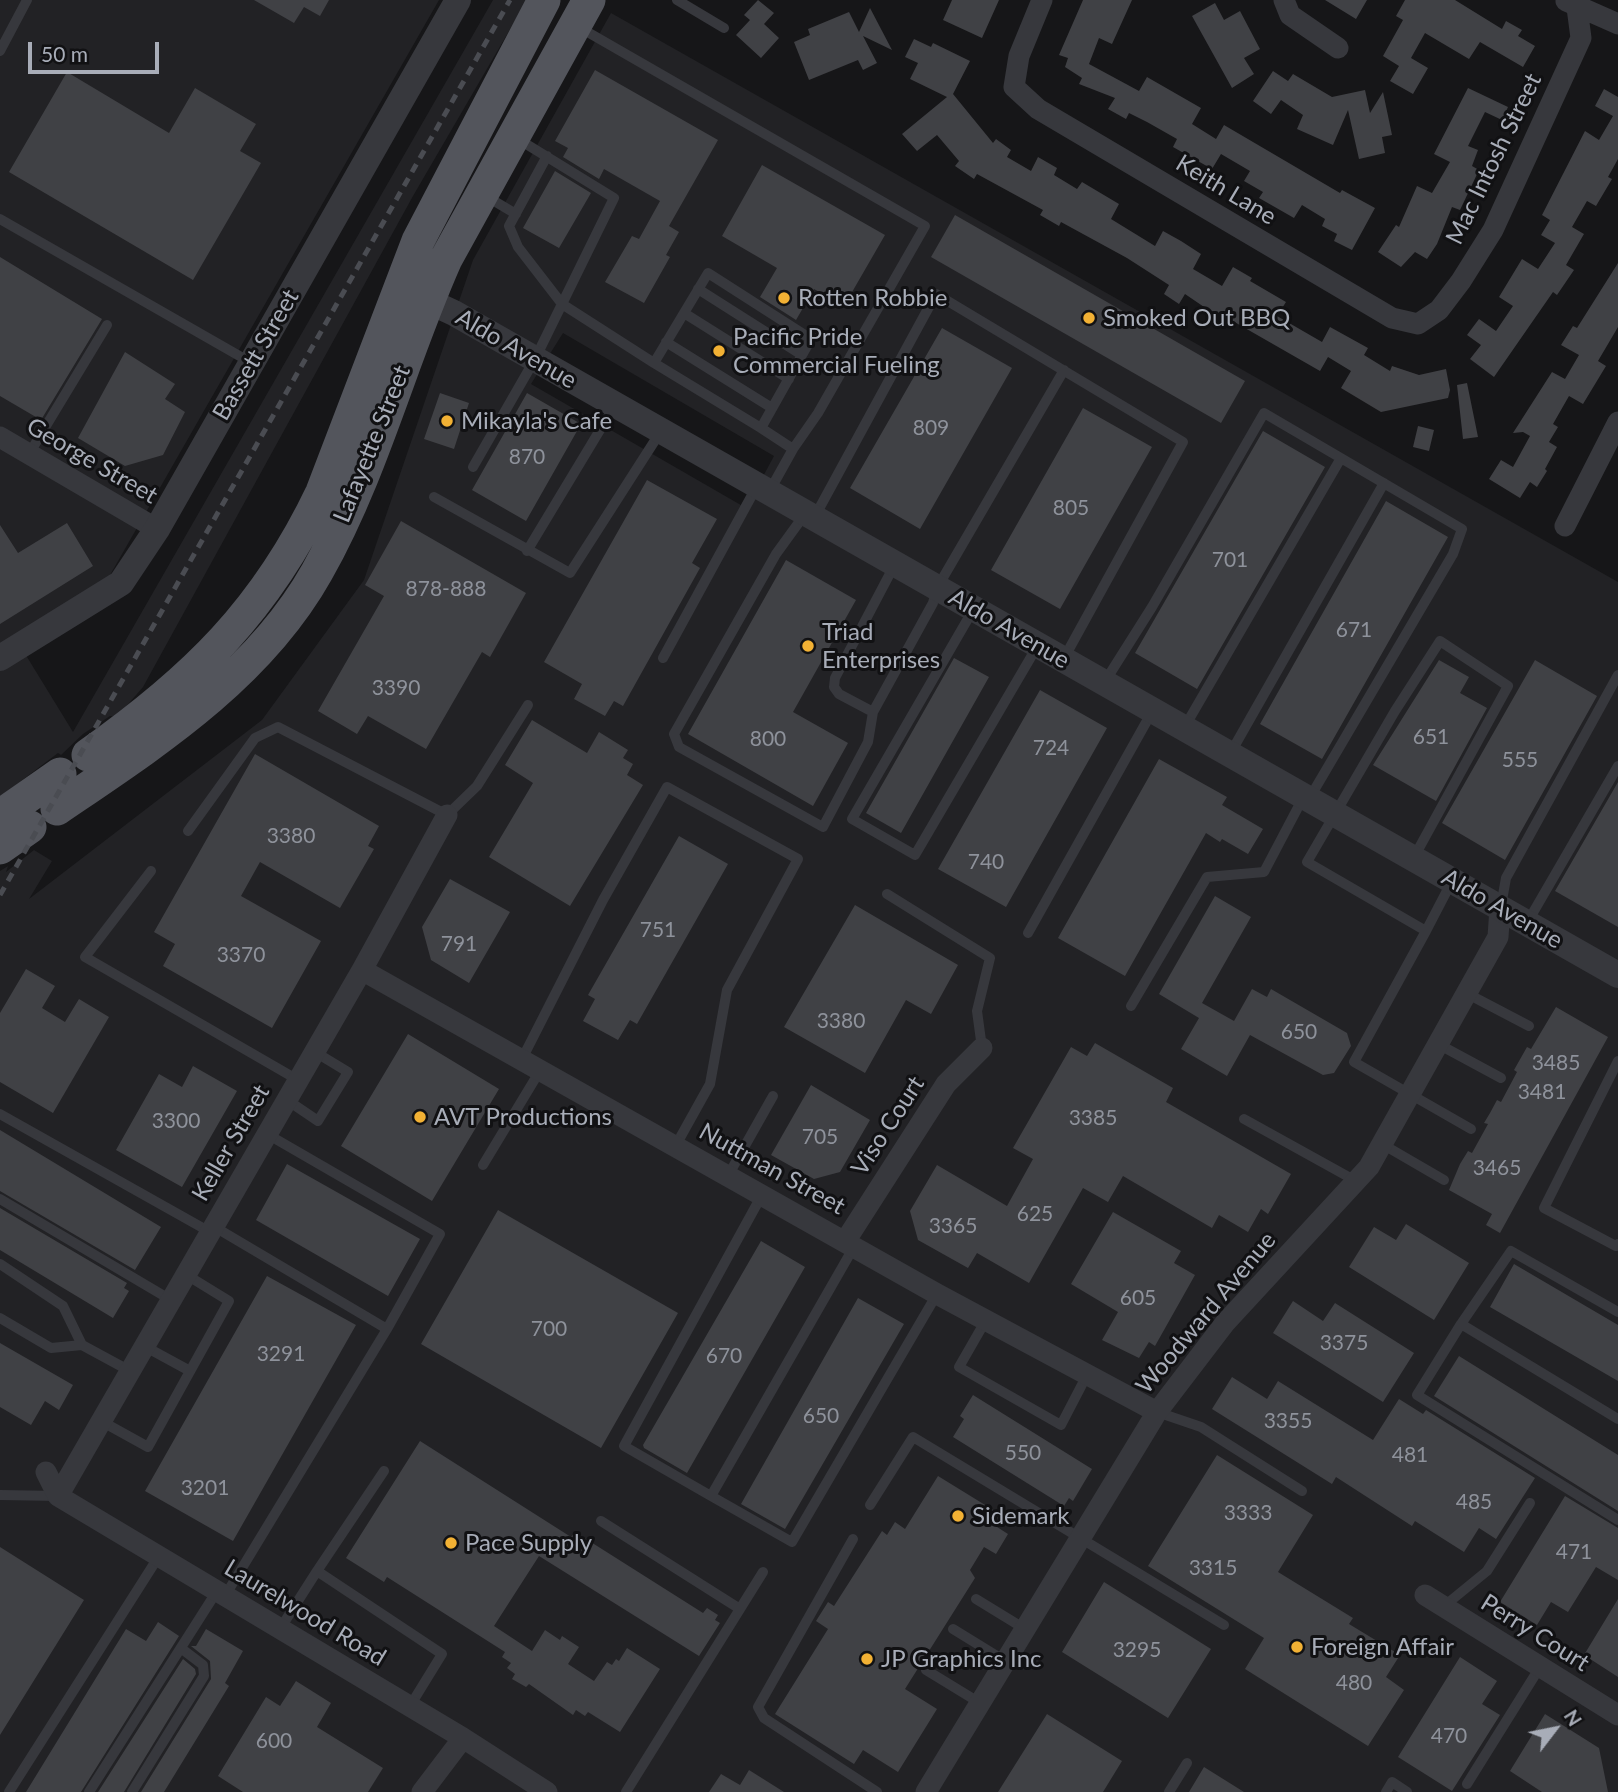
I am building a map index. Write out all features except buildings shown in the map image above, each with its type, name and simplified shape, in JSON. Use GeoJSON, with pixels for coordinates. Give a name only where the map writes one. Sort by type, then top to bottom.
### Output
{"type":"FeatureCollection","features":[{"type":"Feature","properties":{"kind":"main road","name":"Lafayette Street"},"geometry":{"type":"LineString","coordinates":[[57,809],[164,736],[228,684],[283,622],[317,573],[377,446],[413,293],[418,241],[544,0]]}},
{"type":"Feature","properties":{"kind":"main road","name":"Lafayette Street"},"geometry":{"type":"LineString","coordinates":[[88,755],[183,683],[216,651],[271,582],[306,527],[413,293],[446,259],[580,8]]}},
{"type":"Feature","properties":{"kind":"main road"},"geometry":{"type":"LineString","coordinates":[[0,848],[15,821],[60,774]]}},
{"type":"Feature","properties":{"kind":"street","name":"Bassett Street"},"geometry":{"type":"LineString","coordinates":[[0,658],[121,583],[157,529],[458,0]]}},
{"type":"Feature","properties":{"kind":"street","name":"Keith Lane"},"geometry":{"type":"LineString","coordinates":[[1042,0],[1019,56],[1014,87],[1038,109],[1392,318],[1419,324]]}},
{"type":"Feature","properties":{"kind":"street"},"geometry":{"type":"LineString","coordinates":[[1284,0],[1290,15],[1338,48]]}},
{"type":"Feature","properties":{"kind":"street"},"geometry":{"type":"LineString","coordinates":[[1570,1],[1618,24]]}},
{"type":"Feature","properties":{"kind":"street","name":"Mac Intosh Street"},"geometry":{"type":"LineString","coordinates":[[1419,324],[1439,310],[1493,230],[1581,38],[1570,1]]}},
{"type":"Feature","properties":{"kind":"street","name":"Aldo Avenue"},"geometry":{"type":"LineString","coordinates":[[413,293],[535,359],[1618,975]]}},
{"type":"Feature","properties":{"kind":"street"},"geometry":{"type":"LineString","coordinates":[[1565,526],[1618,424]]}},
{"type":"Feature","properties":{"kind":"street","name":"George Street"},"geometry":{"type":"LineString","coordinates":[[0,438],[157,529]]}},
{"type":"Feature","properties":{"kind":"street","name":"Keller Street"},"geometry":{"type":"LineString","coordinates":[[58,1496],[362,970],[447,815]]}},
{"type":"Feature","properties":{"kind":"street","name":"Woodward Avenue"},"geometry":{"type":"LineString","coordinates":[[926,1792],[1157,1412],[1226,1323],[1369,1167],[1497,937],[1500,908]]}},
{"type":"Feature","properties":{"kind":"street","name":"Nuttman Street"},"geometry":{"type":"LineString","coordinates":[[362,970],[850,1242],[937,1294],[1157,1412]]}},
{"type":"Feature","properties":{"kind":"street","name":"Viso Court"},"geometry":{"type":"LineString","coordinates":[[850,1242],[946,1084],[982,1048]]}},
{"type":"Feature","properties":{"kind":"street"},"geometry":{"type":"LineString","coordinates":[[46,1472],[58,1496]]}},
{"type":"Feature","properties":{"kind":"street","name":"Laurelwood Road"},"geometry":{"type":"LineString","coordinates":[[58,1496],[463,1738],[547,1792]]}},
{"type":"Feature","properties":{"kind":"street","name":"Perry Court"},"geometry":{"type":"LineString","coordinates":[[1425,1595],[1618,1715]]}},
{"type":"Feature","properties":{"kind":"street"},"geometry":{"type":"LineString","coordinates":[[422,1792],[463,1738]]}},
{"type":"Feature","properties":{"kind":"lane"},"geometry":{"type":"LineString","coordinates":[[0,51],[27,0]]}},
{"type":"Feature","properties":{"kind":"lane"},"geometry":{"type":"LineString","coordinates":[[677,0],[724,28]]}},
{"type":"Feature","properties":{"kind":"lane"},"geometry":{"type":"LineString","coordinates":[[580,8],[925,226],[818,414],[763,489],[663,658]]}},
{"type":"Feature","properties":{"kind":"lane"},"geometry":{"type":"LineString","coordinates":[[473,467],[535,359],[614,198],[513,136]]}},
{"type":"Feature","properties":{"kind":"lane"},"geometry":{"type":"LineString","coordinates":[[547,156],[509,226],[512,238],[562,304],[793,449]]}},
{"type":"Feature","properties":{"kind":"lane"},"geometry":{"type":"LineString","coordinates":[[482,194],[516,214]]}},
{"type":"Feature","properties":{"kind":"lane"},"geometry":{"type":"LineString","coordinates":[[0,219],[252,363]]}},
{"type":"Feature","properties":{"kind":"lane"},"geometry":{"type":"LineString","coordinates":[[654,363],[708,273],[811,340],[761,428]]}},
{"type":"Feature","properties":{"kind":"lane"},"geometry":{"type":"LineString","coordinates":[[698,289],[802,355]]}},
{"type":"Feature","properties":{"kind":"lane"},"geometry":{"type":"LineString","coordinates":[[1063,660],[1183,442],[1065,369],[936,294],[810,515],[776,554],[674,734],[679,747],[823,827],[868,742],[873,712],[933,603],[937,588],[1065,369]]}},
{"type":"Feature","properties":{"kind":"lane"},"geometry":{"type":"LineString","coordinates":[[684,313],[789,379]]}},
{"type":"Feature","properties":{"kind":"lane"},"geometry":{"type":"LineString","coordinates":[[29,454],[107,325]]}},
{"type":"Feature","properties":{"kind":"lane"},"geometry":{"type":"LineString","coordinates":[[666,341],[772,408]]}},
{"type":"Feature","properties":{"kind":"lane"},"geometry":{"type":"LineString","coordinates":[[527,551],[615,405]]}},
{"type":"Feature","properties":{"kind":"lane"},"geometry":{"type":"LineString","coordinates":[[1104,683],[1152,607],[1264,413],[1462,529],[1453,554],[1264,872],[1207,877],[1131,1006]]}},
{"type":"Feature","properties":{"kind":"lane"},"geometry":{"type":"LineString","coordinates":[[434,497],[570,573],[661,431]]}},
{"type":"Feature","properties":{"kind":"lane"},"geometry":{"type":"LineString","coordinates":[[1184,728],[1341,458]]}},
{"type":"Feature","properties":{"kind":"lane"},"geometry":{"type":"LineString","coordinates":[[1230,754],[1384,483]]}},
{"type":"Feature","properties":{"kind":"lane"},"geometry":{"type":"LineString","coordinates":[[873,712],[839,694],[834,687],[835,678],[895,564]]}},
{"type":"Feature","properties":{"kind":"lane"},"geometry":{"type":"LineString","coordinates":[[974,609],[852,819],[915,855],[1038,645]]}},
{"type":"Feature","properties":{"kind":"lane"},"geometry":{"type":"LineString","coordinates":[[1413,859],[1508,686],[1440,640],[1307,863],[1426,930]]}},
{"type":"Feature","properties":{"kind":"lane"},"geometry":{"type":"LineString","coordinates":[[1500,908],[1506,878],[1618,675]]}},
{"type":"Feature","properties":{"kind":"lane"},"geometry":{"type":"LineString","coordinates":[[188,831],[255,738],[278,727],[447,815],[477,786],[528,705]]}},
{"type":"Feature","properties":{"kind":"lane"},"geometry":{"type":"LineString","coordinates":[[1028,933],[1153,710]]}},
{"type":"Feature","properties":{"kind":"lane"},"geometry":{"type":"LineString","coordinates":[[1527,923],[1618,766]]}},
{"type":"Feature","properties":{"kind":"lane"},"geometry":{"type":"LineString","coordinates":[[522,1059],[603,900],[667,787],[798,859],[727,990],[710,1084],[676,1145]]}},
{"type":"Feature","properties":{"kind":"lane"},"geometry":{"type":"LineString","coordinates":[[151,870],[85,957],[298,1080]]}},
{"type":"Feature","properties":{"kind":"lane"},"geometry":{"type":"LineString","coordinates":[[1452,881],[1354,1062],[1471,1129]]}},
{"type":"Feature","properties":{"kind":"lane"},"geometry":{"type":"LineString","coordinates":[[887,894],[990,958],[977,1011],[982,1048]]}},
{"type":"Feature","properties":{"kind":"lane"},"geometry":{"type":"LineString","coordinates":[[1466,993],[1529,1026]]}},
{"type":"Feature","properties":{"kind":"lane"},"geometry":{"type":"LineString","coordinates":[[1438,1044],[1501,1079]]}},
{"type":"Feature","properties":{"kind":"lane"},"geometry":{"type":"LineString","coordinates":[[287,1100],[318,1121],[348,1072],[315,1052]]}},
{"type":"Feature","properties":{"kind":"lane"},"geometry":{"type":"LineString","coordinates":[[1618,1061],[1544,1208],[1618,1244]]}},
{"type":"Feature","properties":{"kind":"lane"},"geometry":{"type":"LineString","coordinates":[[483,1165],[541,1069]]}},
{"type":"Feature","properties":{"kind":"lane"},"geometry":{"type":"LineString","coordinates":[[729,1174],[773,1096]]}},
{"type":"Feature","properties":{"kind":"lane"},"geometry":{"type":"LineString","coordinates":[[0,1114],[212,1229],[387,1329]]}},
{"type":"Feature","properties":{"kind":"lane"},"geometry":{"type":"LineString","coordinates":[[1244,1119],[1356,1181]]}},
{"type":"Feature","properties":{"kind":"lane"},"geometry":{"type":"LineString","coordinates":[[89,1792],[221,1594],[387,1329],[440,1234],[267,1134]]}},
{"type":"Feature","properties":{"kind":"lane"},"geometry":{"type":"LineString","coordinates":[[1382,1144],[1444,1180]]}},
{"type":"Feature","properties":{"kind":"lane"},"geometry":{"type":"LineString","coordinates":[[763,1194],[624,1446],[792,1542],[937,1294]]}},
{"type":"Feature","properties":{"kind":"lane"},"geometry":{"type":"LineString","coordinates":[[0,1199],[171,1300]]}},
{"type":"Feature","properties":{"kind":"lane"},"geometry":{"type":"LineString","coordinates":[[711,1496],[850,1242]]}},
{"type":"Feature","properties":{"kind":"lane"},"geometry":{"type":"LineString","coordinates":[[1618,1312],[1511,1251],[1417,1395],[1618,1520]]}},
{"type":"Feature","properties":{"kind":"lane"},"geometry":{"type":"LineString","coordinates":[[0,1264],[63,1306],[82,1345]]}},
{"type":"Feature","properties":{"kind":"lane"},"geometry":{"type":"LineString","coordinates":[[101,1421],[148,1447],[229,1301],[185,1274]]}},
{"type":"Feature","properties":{"kind":"lane"},"geometry":{"type":"LineString","coordinates":[[0,1318],[51,1348],[82,1345],[130,1371]]}},
{"type":"Feature","properties":{"kind":"lane"},"geometry":{"type":"LineString","coordinates":[[986,1320],[959,1367],[1061,1425],[1087,1375]]}},
{"type":"Feature","properties":{"kind":"lane"},"geometry":{"type":"LineString","coordinates":[[1461,1324],[1618,1419]]}},
{"type":"Feature","properties":{"kind":"lane"},"geometry":{"type":"LineString","coordinates":[[144,1346],[190,1371]]}},
{"type":"Feature","properties":{"kind":"lane"},"geometry":{"type":"LineString","coordinates":[[1157,1412],[1202,1427],[1302,1491]]}},
{"type":"Feature","properties":{"kind":"lane"},"geometry":{"type":"LineString","coordinates":[[870,1505],[914,1437],[1224,1625]]}},
{"type":"Feature","properties":{"kind":"lane"},"geometry":{"type":"LineString","coordinates":[[280,1629],[384,1471]]}},
{"type":"Feature","properties":{"kind":"lane"},"geometry":{"type":"LineString","coordinates":[[0,1495],[58,1496]]}},
{"type":"Feature","properties":{"kind":"lane"},"geometry":{"type":"LineString","coordinates":[[1443,1607],[1487,1571],[1530,1503]]}},
{"type":"Feature","properties":{"kind":"lane"},"geometry":{"type":"LineString","coordinates":[[601,1521],[740,1609]]}},
{"type":"Feature","properties":{"kind":"lane"},"geometry":{"type":"LineString","coordinates":[[853,1539],[758,1707],[764,1718],[877,1792]]}},
{"type":"Feature","properties":{"kind":"lane"},"geometry":{"type":"LineString","coordinates":[[9,1792],[159,1556]]}},
{"type":"Feature","properties":{"kind":"lane"},"geometry":{"type":"LineString","coordinates":[[317,1571],[442,1654],[410,1706]]}},
{"type":"Feature","properties":{"kind":"lane"},"geometry":{"type":"LineString","coordinates":[[626,1792],[764,1572]]}},
{"type":"Feature","properties":{"kind":"lane"},"geometry":{"type":"LineString","coordinates":[[976,1599],[1025,1629]]}},
{"type":"Feature","properties":{"kind":"lane"},"geometry":{"type":"LineString","coordinates":[[953,1629],[1005,1661]]}},
{"type":"Feature","properties":{"kind":"lane"},"geometry":{"type":"LineString","coordinates":[[132,1792],[204,1676],[204,1665],[182,1649]]}},
{"type":"Feature","properties":{"kind":"lane"},"geometry":{"type":"LineString","coordinates":[[1467,1784],[1540,1667]]}},
{"type":"Feature","properties":{"kind":"lane"},"geometry":{"type":"LineString","coordinates":[[926,1670],[980,1703]]}},
{"type":"Feature","properties":{"kind":"lane"},"geometry":{"type":"LineString","coordinates":[[1169,1792],[1187,1763]]}},
{"type":"Feature","properties":{"kind":"lane"},"geometry":{"type":"LineString","coordinates":[[1386,1792],[1392,1782],[1407,1792]]}},
{"type":"Feature","properties":{"kind":"shaded area"},"geometry":{"type":"Polygon","coordinates":[[[0,0],[439,0],[106,582],[16,639],[73,732],[493,0],[527,0],[413,196],[143,687],[117,717],[110,716],[83,734],[61,755],[58,753],[0,797],[0,0]]]}},
{"type":"Feature","properties":{"kind":"shaded area"},"geometry":{"type":"Polygon","coordinates":[[[611,13],[1618,582],[1618,1792],[0,1792],[0,871],[8,866],[6,872],[34,850],[52,861],[29,899],[262,720],[364,580],[473,260],[611,13]],[[563,333],[531,384],[746,508],[774,456],[563,333]]]}},
{"type":"Feature","properties":{"kind":"railway"},"geometry":{"type":"LineString","coordinates":[[0,895],[510,0]]}},
{"type":"Feature","properties":{"kind":"place","name":"Rotten Robbie"},"geometry":{"type":"Point","coordinates":[784,298]}},
{"type":"Feature","properties":{"kind":"place","name":"Smoked Out BBQ"},"geometry":{"type":"Point","coordinates":[1089,318]}},
{"type":"Feature","properties":{"kind":"place","name":"Pacific Pride Commercial Fueling"},"geometry":{"type":"Point","coordinates":[719,351]}},
{"type":"Feature","properties":{"kind":"place","name":"Mikayla's Cafe"},"geometry":{"type":"Point","coordinates":[447,421]}},
{"type":"Feature","properties":{"kind":"place","name":"Triad Enterprises"},"geometry":{"type":"Point","coordinates":[808,646]}},
{"type":"Feature","properties":{"kind":"place","name":"AVT Productions"},"geometry":{"type":"Point","coordinates":[420,1117]}},
{"type":"Feature","properties":{"kind":"place","name":"Sidemark"},"geometry":{"type":"Point","coordinates":[958,1516]}},
{"type":"Feature","properties":{"kind":"place","name":"Pace Supply"},"geometry":{"type":"Point","coordinates":[451,1543]}},
{"type":"Feature","properties":{"kind":"place","name":"Foreign Affair"},"geometry":{"type":"Point","coordinates":[1297,1647]}},
{"type":"Feature","properties":{"kind":"place","name":"JP Graphics Inc"},"geometry":{"type":"Point","coordinates":[867,1659]}}]}
